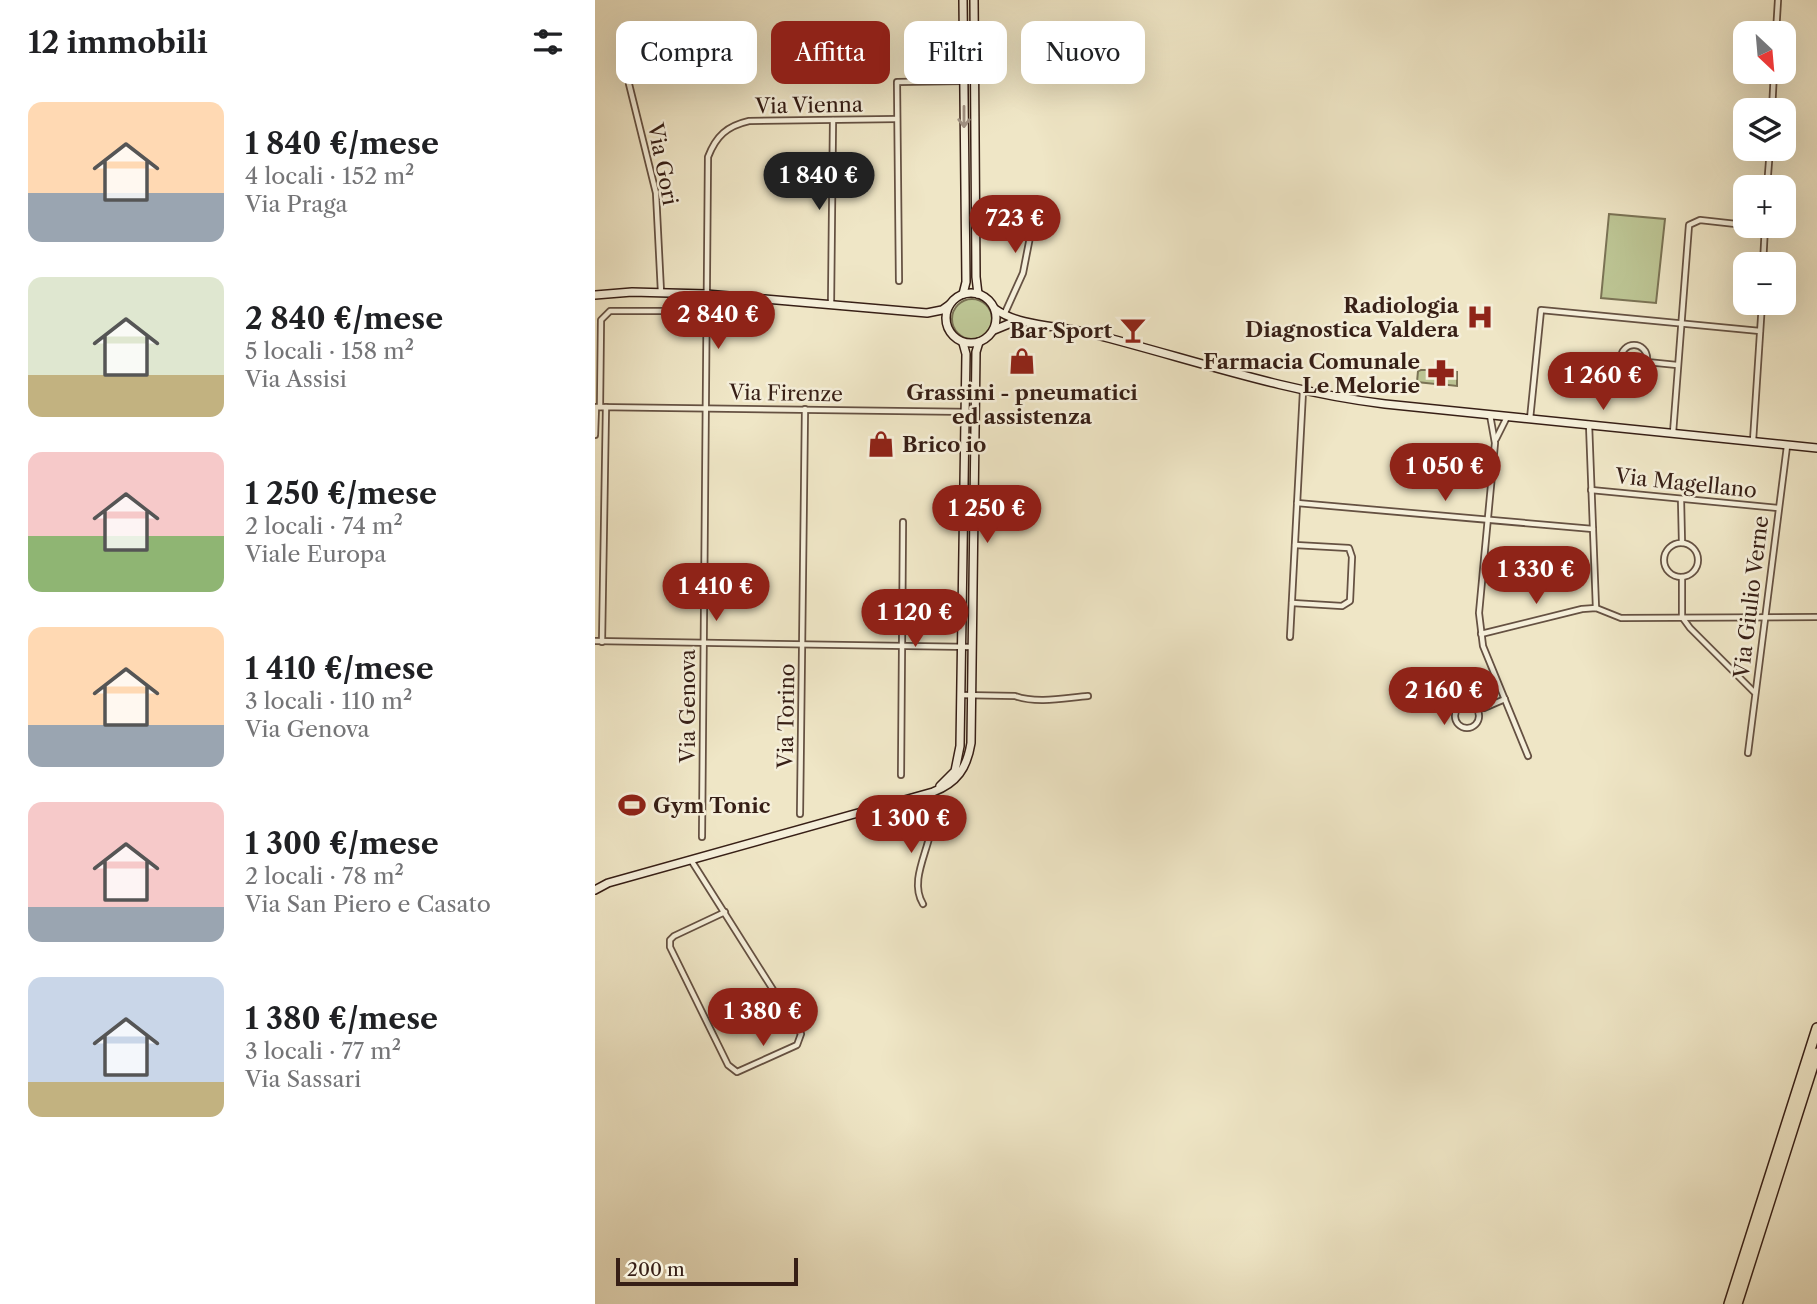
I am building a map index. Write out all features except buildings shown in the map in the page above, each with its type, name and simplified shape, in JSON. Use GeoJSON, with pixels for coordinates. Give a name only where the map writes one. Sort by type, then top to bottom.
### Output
{"type":"FeatureCollection","features":[{"type":"Feature","properties":{"kind":"highway"},"geometry":{"type":"LineString","coordinates":[[1729,1304],[1817,1028]]}},
{"type":"Feature","properties":{"kind":"highway"},"geometry":{"type":"LineString","coordinates":[[1737,1304],[1817,1053]]}},
{"type":"Feature","properties":{"kind":"street"},"geometry":{"type":"LineString","coordinates":[[963,0],[963,21]]}},
{"type":"Feature","properties":{"kind":"street"},"geometry":{"type":"LineString","coordinates":[[974,0],[978,293]]}},
{"type":"Feature","properties":{"kind":"street"},"geometry":{"type":"LineString","coordinates":[[1777,21],[1778,0]]}},
{"type":"Feature","properties":{"kind":"street"},"geometry":{"type":"LineString","coordinates":[[899,281],[897,82],[904,82]]}},
{"type":"Feature","properties":{"kind":"street","name":"Via Gori"},"geometry":{"type":"LineString","coordinates":[[629,84],[656,192],[661,292]]}},
{"type":"Feature","properties":{"kind":"street"},"geometry":{"type":"LineString","coordinates":[[963,294],[964,84]]}},
{"type":"Feature","properties":{"kind":"street","name":"Via Vienna"},"geometry":{"type":"LineString","coordinates":[[706,311],[708,157],[723,132],[735,124],[749,121],[897,119]]}},
{"type":"Feature","properties":{"kind":"street"},"geometry":{"type":"LineString","coordinates":[[831,305],[833,120]]}},
{"type":"Feature","properties":{"kind":"street"},"geometry":{"type":"LineString","coordinates":[[1003,326],[1004,315],[1027,262],[1037,201]]}},
{"type":"Feature","properties":{"kind":"street"},"geometry":{"type":"LineString","coordinates":[[1673,433],[1689,225],[1693,221],[1733,224]]}},
{"type":"Feature","properties":{"kind":"street"},"geometry":{"type":"LineString","coordinates":[[595,295],[661,292],[706,294],[927,313],[937,312],[963,294],[978,293],[990,300],[995,309],[994,330]]}},
{"type":"Feature","properties":{"kind":"street"},"geometry":{"type":"LineString","coordinates":[[947,328],[946,314],[950,305]]}},
{"type":"Feature","properties":{"kind":"street"},"geometry":{"type":"LineString","coordinates":[[995,309],[1018,321],[1083,331],[1303,391],[1507,417],[1817,448]]}},
{"type":"Feature","properties":{"kind":"street"},"geometry":{"type":"LineString","coordinates":[[1530,419],[1541,310],[1761,331]]}},
{"type":"Feature","properties":{"kind":"street"},"geometry":{"type":"LineString","coordinates":[[605,434],[595,435],[600,407],[601,320],[604,314],[610,311],[706,311]]}},
{"type":"Feature","properties":{"kind":"street","name":"Via Genova"},"geometry":{"type":"LineString","coordinates":[[702,837],[706,311]]}},
{"type":"Feature","properties":{"kind":"street"},"geometry":{"type":"LineString","coordinates":[[927,313],[940,319],[953,336],[963,342],[979,342]]}},
{"type":"Feature","properties":{"kind":"street"},"geometry":{"type":"LineString","coordinates":[[1753,441],[1762,315]]}},
{"type":"Feature","properties":{"kind":"street"},"geometry":{"type":"LineString","coordinates":[[595,884],[608,883],[929,794],[954,782],[965,766],[971,743],[976,352],[979,342],[994,330],[1018,321]]}},
{"type":"Feature","properties":{"kind":"street"},"geometry":{"type":"LineString","coordinates":[[929,794],[952,775],[958,763],[966,354],[963,342]]}},
{"type":"Feature","properties":{"kind":"street"},"geometry":{"type":"LineString","coordinates":[[1639,345],[1646,351],[1647,362],[1640,370],[1628,370],[1621,360],[1622,352],[1629,346],[1639,345]]}},
{"type":"Feature","properties":{"kind":"street"},"geometry":{"type":"LineString","coordinates":[[1647,362],[1677,365]]}},
{"type":"Feature","properties":{"kind":"street"},"geometry":{"type":"LineString","coordinates":[[1290,638],[1303,391]]}},
{"type":"Feature","properties":{"kind":"street"},"geometry":{"type":"LineString","coordinates":[[600,407],[605,434],[602,642]]}},
{"type":"Feature","properties":{"kind":"street","name":"Via Firenze"},"geometry":{"type":"LineString","coordinates":[[600,407],[976,412]]}},
{"type":"Feature","properties":{"kind":"street","name":"Via Torino"},"geometry":{"type":"LineString","coordinates":[[800,814],[805,409]]}},
{"type":"Feature","properties":{"kind":"street"},"geometry":{"type":"LineString","coordinates":[[1490,415],[1495,443],[1479,613],[1481,634],[1483,646],[1528,756]]}},
{"type":"Feature","properties":{"kind":"street"},"geometry":{"type":"LineString","coordinates":[[1495,443],[1507,417]]}},
{"type":"Feature","properties":{"kind":"street"},"geometry":{"type":"LineString","coordinates":[[1589,424],[1595,608]]}},
{"type":"Feature","properties":{"kind":"street","name":"Via Giulio Verne"},"geometry":{"type":"LineString","coordinates":[[1748,753],[1787,445]]}},
{"type":"Feature","properties":{"kind":"street","name":"Via Magellano"},"geometry":{"type":"LineString","coordinates":[[1591,490],[1778,508]]}},
{"type":"Feature","properties":{"kind":"street"},"geometry":{"type":"LineString","coordinates":[[1681,499],[1682,543]]}},
{"type":"Feature","properties":{"kind":"street"},"geometry":{"type":"LineString","coordinates":[[1297,503],[1593,529]]}},
{"type":"Feature","properties":{"kind":"street"},"geometry":{"type":"LineString","coordinates":[[901,775],[903,522]]}},
{"type":"Feature","properties":{"kind":"street"},"geometry":{"type":"LineString","coordinates":[[1682,543],[1693,547],[1697,553],[1695,572],[1682,577],[1671,575],[1667,569],[1668,548],[1673,544],[1682,543]]}},
{"type":"Feature","properties":{"kind":"street"},"geometry":{"type":"LineString","coordinates":[[1292,603],[1346,605],[1350,601],[1352,554],[1349,548],[1295,545]]}},
{"type":"Feature","properties":{"kind":"street"},"geometry":{"type":"LineString","coordinates":[[1682,577],[1682,617],[1754,693]]}},
{"type":"Feature","properties":{"kind":"street"},"geometry":{"type":"LineString","coordinates":[[1481,634],[1570,611],[1595,608],[1621,618],[1817,617]]}},
{"type":"Feature","properties":{"kind":"street"},"geometry":{"type":"LineString","coordinates":[[595,641],[972,647]]}},
{"type":"Feature","properties":{"kind":"street"},"geometry":{"type":"LineString","coordinates":[[961,695],[1050,699],[1089,696]]}},
{"type":"Feature","properties":{"kind":"street"},"geometry":{"type":"LineString","coordinates":[[1484,708],[1477,723],[1470,728],[1462,728],[1456,722],[1455,713],[1459,707],[1469,704],[1484,708],[1505,699]]}},
{"type":"Feature","properties":{"kind":"street"},"geometry":{"type":"LineString","coordinates":[[1476,708],[1479,715]]}},
{"type":"Feature","properties":{"kind":"street"},"geometry":{"type":"LineString","coordinates":[[923,904],[919,881],[932,818],[929,794]]}},
{"type":"Feature","properties":{"kind":"street"},"geometry":{"type":"LineString","coordinates":[[691,860],[725,912],[799,1030],[801,1038],[797,1045],[742,1072],[733,1071],[670,947],[670,940],[725,912]]}},
{"type":"Feature","properties":{"kind":"street"},"geometry":{"type":"LineString","coordinates":[[595,890],[608,883]]}},
{"type":"Feature","properties":{"kind":"green space"},"geometry":{"type":"Polygon","coordinates":[[[1609,214],[1665,219],[1656,303],[1601,298],[1609,214]]]}},
{"type":"Feature","properties":{"kind":"green space"},"geometry":{"type":"Polygon","coordinates":[[[972,299],[986,305],[992,319],[986,333],[972,339],[958,333],[952,319],[958,305],[972,299]]]}},
{"type":"Feature","properties":{"kind":"green space"},"geometry":{"type":"Polygon","coordinates":[[[1435,370],[1435,384],[1417,382],[1418,371],[1435,370]]]}},
{"type":"Feature","properties":{"kind":"green space"},"geometry":{"type":"Polygon","coordinates":[[[1441,371],[1457,372],[1457,386],[1440,384],[1441,371]]]}},
{"type":"Feature","properties":{"kind":"place","name":"Radiologia Diagnostica Valdera"},"geometry":{"type":"Point","coordinates":[1480,317]}},
{"type":"Feature","properties":{"kind":"place","name":"Bar Sport"},"geometry":{"type":"Point","coordinates":[1133,330]}},
{"type":"Feature","properties":{"kind":"place","name":"Grassini - pneumatici ed assistenza"},"geometry":{"type":"Point","coordinates":[1022,361]}},
{"type":"Feature","properties":{"kind":"place","name":"Farmacia Comunale Le Melorie"},"geometry":{"type":"Point","coordinates":[1441,373]}},
{"type":"Feature","properties":{"kind":"place","name":"Brico io"},"geometry":{"type":"Point","coordinates":[881,444]}},
{"type":"Feature","properties":{"kind":"place","name":"Gym Tonic"},"geometry":{"type":"Point","coordinates":[632,805]}}]}
